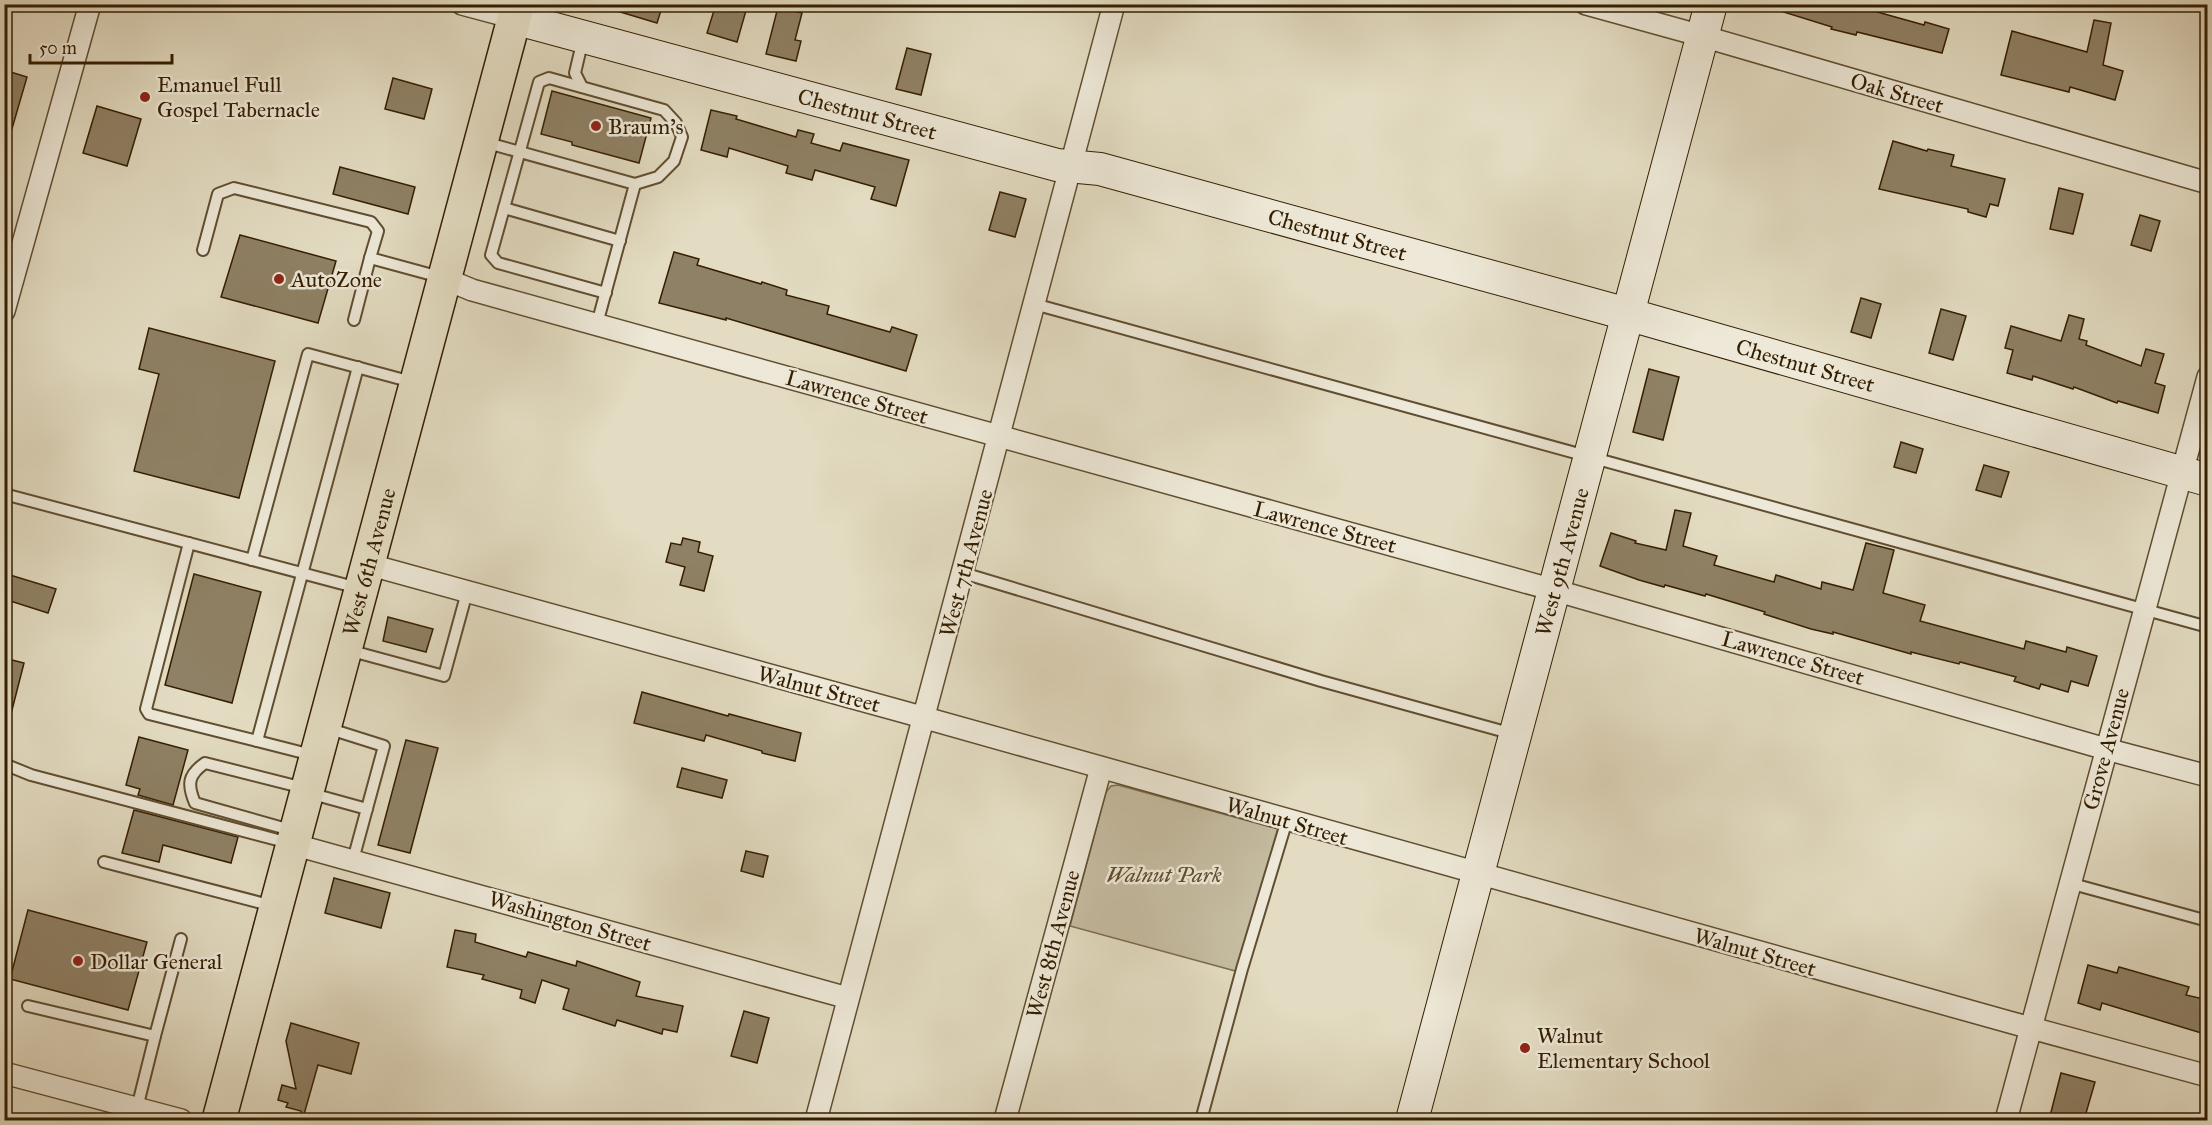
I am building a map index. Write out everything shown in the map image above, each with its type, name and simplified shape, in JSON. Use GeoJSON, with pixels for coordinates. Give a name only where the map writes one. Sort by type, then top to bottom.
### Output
{"type":"FeatureCollection","features":[{"type":"Feature","properties":{"kind":"main road","name":"West 6th Avenue"},"geometry":{"type":"LineString","coordinates":[[219,1120],[516,11]]}},
{"type":"Feature","properties":{"kind":"street"},"geometry":{"type":"LineString","coordinates":[[4,311],[90,4]]}},
{"type":"Feature","properties":{"kind":"street","name":"Chestnut Street"},"geometry":{"type":"LineString","coordinates":[[462,4],[516,11],[584,35],[1057,165],[1100,169],[1627,314],[2194,476]]}},
{"type":"Feature","properties":{"kind":"street","name":"West 7th Avenue"},"geometry":{"type":"LineString","coordinates":[[816,1120],[1114,4]]}},
{"type":"Feature","properties":{"kind":"street","name":"Oak Street"},"geometry":{"type":"LineString","coordinates":[[1586,4],[2208,183]]}},
{"type":"Feature","properties":{"kind":"street","name":"West 9th Avenue"},"geometry":{"type":"LineString","coordinates":[[1412,1120],[1711,4]]}},
{"type":"Feature","properties":{"kind":"street","name":"Lawrence Street"},"geometry":{"type":"LineString","coordinates":[[443,278],[472,290],[1554,590],[2208,776]]}},
{"type":"Feature","properties":{"kind":"street","name":"Grove Avenue"},"geometry":{"type":"LineString","coordinates":[[2006,1120],[2144,609],[2194,476],[2208,377]]}},
{"type":"Feature","properties":{"kind":"street","name":"Walnut Street"},"geometry":{"type":"LineString","coordinates":[[364,577],[467,592],[2031,1029],[2208,1076]]}},
{"type":"Feature","properties":{"kind":"street","name":"West 8th Avenue"},"geometry":{"type":"LineString","coordinates":[[1005,1120],[1101,768]]}},
{"type":"Feature","properties":{"kind":"street","name":"Washington Street"},"geometry":{"type":"LineString","coordinates":[[294,838],[353,860],[848,998]]}},
{"type":"Feature","properties":{"kind":"street"},"geometry":{"type":"LineString","coordinates":[[4,1073],[181,1120]]}},
{"type":"Feature","properties":{"kind":"lane"},"geometry":{"type":"LineString","coordinates":[[582,87],[575,73],[584,35]]}},
{"type":"Feature","properties":{"kind":"lane"},"geometry":{"type":"LineString","coordinates":[[481,141],[520,152],[635,183],[658,177],[674,161],[681,137],[676,123],[664,110],[549,78],[539,82],[520,152],[491,255],[498,264],[606,293]]}},
{"type":"Feature","properties":{"kind":"lane"},"geometry":{"type":"LineString","coordinates":[[597,324],[635,183]]}},
{"type":"Feature","properties":{"kind":"lane"},"geometry":{"type":"LineString","coordinates":[[203,250],[219,194],[234,188],[371,222],[378,231],[354,320]]}},
{"type":"Feature","properties":{"kind":"lane"},"geometry":{"type":"LineString","coordinates":[[504,208],[620,241]]}},
{"type":"Feature","properties":{"kind":"lane"},"geometry":{"type":"LineString","coordinates":[[370,258],[443,278]]}},
{"type":"Feature","properties":{"kind":"lane"},"geometry":{"type":"LineString","coordinates":[[1034,304],[2208,627]]}},
{"type":"Feature","properties":{"kind":"lane"},"geometry":{"type":"LineString","coordinates":[[252,560],[308,354],[415,383]]}},
{"type":"Feature","properties":{"kind":"lane"},"geometry":{"type":"LineString","coordinates":[[257,741],[358,368]]}},
{"type":"Feature","properties":{"kind":"lane"},"geometry":{"type":"LineString","coordinates":[[4,494],[303,573],[364,577]]}},
{"type":"Feature","properties":{"kind":"lane"},"geometry":{"type":"LineString","coordinates":[[189,543],[146,709],[149,714],[257,741],[384,746],[353,860]]}},
{"type":"Feature","properties":{"kind":"lane"},"geometry":{"type":"LineString","coordinates":[[963,573],[1321,681],[1516,735]]}},
{"type":"Feature","properties":{"kind":"lane"},"geometry":{"type":"LineString","coordinates":[[344,649],[444,676],[467,592]]}},
{"type":"Feature","properties":{"kind":"lane"},"geometry":{"type":"LineString","coordinates":[[294,838],[195,803],[189,788],[194,771],[205,763],[367,809]]}},
{"type":"Feature","properties":{"kind":"lane"},"geometry":{"type":"LineString","coordinates":[[4,764],[31,776],[294,838]]}},
{"type":"Feature","properties":{"kind":"lane"},"geometry":{"type":"LineString","coordinates":[[1201,1120],[1242,969],[1287,820]]}},
{"type":"Feature","properties":{"kind":"lane"},"geometry":{"type":"LineString","coordinates":[[104,862],[276,907]]}},
{"type":"Feature","properties":{"kind":"lane"},"geometry":{"type":"LineString","coordinates":[[2069,883],[2208,921]]}},
{"type":"Feature","properties":{"kind":"lane"},"geometry":{"type":"LineString","coordinates":[[137,1108],[181,939]]}},
{"type":"Feature","properties":{"kind":"lane"},"geometry":{"type":"LineString","coordinates":[[28,1006],[155,1036]]}},
{"type":"Feature","properties":{"kind":"green space","name":"Walnut Park"},"geometry":{"type":"Polygon","coordinates":[[[1118,785],[1278,829],[1239,972],[1070,926],[1106,792],[1111,786],[1118,785]]]}},
{"type":"Feature","properties":{"kind":"building"},"geometry":{"type":"Polygon","coordinates":[[[608,4],[663,4],[657,23],[607,8],[608,4]]]}},
{"type":"Feature","properties":{"kind":"building"},"geometry":{"type":"Polygon","coordinates":[[[716,4],[738,4],[747,7],[737,42],[707,33],[716,4]]]}},
{"type":"Feature","properties":{"kind":"building"},"geometry":{"type":"Polygon","coordinates":[[[1772,4],[1864,4],[1863,8],[1924,25],[1925,22],[1949,29],[1942,53],[1857,32],[1856,35],[1831,29],[1832,27],[1771,8],[1772,4]]]}},
{"type":"Feature","properties":{"kind":"building"},"geometry":{"type":"Polygon","coordinates":[[[778,7],[802,13],[795,40],[801,41],[796,61],[766,54],[778,7]]]}},
{"type":"Feature","properties":{"kind":"building"},"geometry":{"type":"Polygon","coordinates":[[[2094,20],[2111,23],[2103,65],[2123,71],[2115,100],[2070,87],[2069,92],[2001,75],[2012,31],[2087,52],[2094,20]]]}},
{"type":"Feature","properties":{"kind":"building"},"geometry":{"type":"Polygon","coordinates":[[[907,48],[931,54],[921,95],[896,89],[907,48]]]}},
{"type":"Feature","properties":{"kind":"building"},"geometry":{"type":"Polygon","coordinates":[[[4,70],[27,77],[9,139],[4,139],[4,70]]]}},
{"type":"Feature","properties":{"kind":"building"},"geometry":{"type":"Polygon","coordinates":[[[393,78],[432,89],[424,119],[385,109],[393,78]]]}},
{"type":"Feature","properties":{"kind":"building","name":"Braum's"},"geometry":{"type":"Polygon","coordinates":[[[552,91],[651,118],[639,163],[541,134],[552,91]]]}},
{"type":"Feature","properties":{"kind":"building"},"geometry":{"type":"Polygon","coordinates":[[[97,106],[141,119],[127,166],[83,153],[97,106]]]}},
{"type":"Feature","properties":{"kind":"building"},"geometry":{"type":"Polygon","coordinates":[[[711,110],[737,116],[736,119],[796,137],[798,130],[814,134],[811,143],[840,151],[843,143],[909,160],[896,206],[871,199],[875,187],[815,170],[812,180],[786,173],[788,166],[729,148],[727,157],[701,150],[711,110]]]}},
{"type":"Feature","properties":{"kind":"building"},"geometry":{"type":"Polygon","coordinates":[[[1893,141],[1927,151],[1928,149],[1954,155],[1951,166],[2005,179],[1998,206],[1990,204],[1986,217],[1968,212],[1968,209],[1879,189],[1893,141]]]}},
{"type":"Feature","properties":{"kind":"building"},"geometry":{"type":"Polygon","coordinates":[[[340,167],[415,187],[408,214],[333,194],[340,167]]]}},
{"type":"Feature","properties":{"kind":"building"},"geometry":{"type":"Polygon","coordinates":[[[2059,188],[2083,194],[2073,234],[2050,229],[2059,188]]]}},
{"type":"Feature","properties":{"kind":"building"},"geometry":{"type":"Polygon","coordinates":[[[1000,192],[1026,199],[1015,237],[989,230],[1000,192]]]}},
{"type":"Feature","properties":{"kind":"building"},"geometry":{"type":"Polygon","coordinates":[[[2140,215],[2160,221],[2151,251],[2131,245],[2140,215]]]}},
{"type":"Feature","properties":{"kind":"building","name":"AutoZone"},"geometry":{"type":"Polygon","coordinates":[[[240,235],[336,261],[318,323],[221,297],[240,235]]]}},
{"type":"Feature","properties":{"kind":"building"},"geometry":{"type":"Polygon","coordinates":[[[674,252],[699,259],[697,265],[761,284],[762,282],[787,290],[786,295],[829,306],[827,314],[890,332],[892,327],[917,335],[906,371],[726,318],[726,320],[659,303],[674,252]]]}},
{"type":"Feature","properties":{"kind":"building"},"geometry":{"type":"Polygon","coordinates":[[[1861,298],[1881,304],[1871,338],[1851,332],[1861,298]]]}},
{"type":"Feature","properties":{"kind":"building"},"geometry":{"type":"Polygon","coordinates":[[[1941,309],[1966,316],[1953,360],[1929,353],[1941,309]]]}},
{"type":"Feature","properties":{"kind":"building"},"geometry":{"type":"Polygon","coordinates":[[[2069,315],[2084,319],[2079,339],[2087,341],[2086,345],[2141,366],[2146,349],[2164,354],[2155,383],[2165,386],[2158,413],[2118,401],[2117,403],[2074,387],[2073,389],[2033,376],[2032,380],[2007,373],[2013,350],[2005,348],[2011,326],[2061,341],[2069,315]]]}},
{"type":"Feature","properties":{"kind":"building"},"geometry":{"type":"Polygon","coordinates":[[[149,328],[275,361],[239,498],[134,471],[159,374],[139,369],[149,328]]]}},
{"type":"Feature","properties":{"kind":"building"},"geometry":{"type":"Polygon","coordinates":[[[1649,369],[1679,377],[1663,440],[1633,432],[1649,369]]]}},
{"type":"Feature","properties":{"kind":"building"},"geometry":{"type":"Polygon","coordinates":[[[1901,442],[1923,449],[1916,473],[1894,467],[1901,442]]]}},
{"type":"Feature","properties":{"kind":"building"},"geometry":{"type":"Polygon","coordinates":[[[1984,465],[2009,472],[2001,497],[1976,490],[1984,465]]]}},
{"type":"Feature","properties":{"kind":"building"},"geometry":{"type":"Polygon","coordinates":[[[1675,510],[1691,513],[1683,546],[1717,556],[1714,565],[1774,582],[1776,575],[1821,589],[1822,582],[1853,590],[1866,543],[1894,550],[1883,593],[1925,605],[1920,621],[2024,649],[2026,641],[2066,652],[2067,647],[2097,656],[2088,686],[2071,681],[2068,692],[2041,684],[2039,689],[2014,681],[2016,677],[1960,662],[1959,664],[1911,652],[1911,654],[1833,632],[1833,634],[1811,629],[1706,594],[1705,596],[1665,585],[1664,587],[1600,566],[1611,533],[1636,541],[1635,543],[1666,550],[1675,510]]]}},
{"type":"Feature","properties":{"kind":"building"},"geometry":{"type":"Polygon","coordinates":[[[683,538],[700,542],[698,552],[713,556],[704,591],[680,585],[685,567],[666,562],[671,543],[681,545],[683,538]]]}},
{"type":"Feature","properties":{"kind":"building"},"geometry":{"type":"Polygon","coordinates":[[[194,574],[261,592],[232,703],[165,685],[194,574]]]}},
{"type":"Feature","properties":{"kind":"building"},"geometry":{"type":"Polygon","coordinates":[[[10,575],[56,589],[48,613],[4,599],[10,575]]]}},
{"type":"Feature","properties":{"kind":"building"},"geometry":{"type":"Polygon","coordinates":[[[388,617],[433,629],[426,652],[383,641],[388,617]]]}},
{"type":"Feature","properties":{"kind":"building"},"geometry":{"type":"Polygon","coordinates":[[[4,658],[24,663],[10,718],[4,717],[4,658]]]}},
{"type":"Feature","properties":{"kind":"building"},"geometry":{"type":"Polygon","coordinates":[[[642,692],[801,733],[795,761],[706,735],[704,741],[634,723],[642,692]]]}},
{"type":"Feature","properties":{"kind":"building"},"geometry":{"type":"Polygon","coordinates":[[[139,737],[188,750],[173,805],[138,795],[140,789],[126,785],[139,737]]]}},
{"type":"Feature","properties":{"kind":"building"},"geometry":{"type":"Polygon","coordinates":[[[406,740],[438,748],[410,853],[378,845],[406,740]]]}},
{"type":"Feature","properties":{"kind":"building"},"geometry":{"type":"Polygon","coordinates":[[[682,768],[727,780],[722,798],[677,787],[682,768]]]}},
{"type":"Feature","properties":{"kind":"building"},"geometry":{"type":"Polygon","coordinates":[[[134,810],[238,837],[231,863],[163,845],[159,862],[122,853],[134,810]]]}},
{"type":"Feature","properties":{"kind":"building"},"geometry":{"type":"Polygon","coordinates":[[[746,851],[768,856],[763,877],[741,871],[746,851]]]}},
{"type":"Feature","properties":{"kind":"building"},"geometry":{"type":"Polygon","coordinates":[[[334,878],[390,893],[381,928],[325,913],[334,878]]]}},
{"type":"Feature","properties":{"kind":"building","name":"Dollar General"},"geometry":{"type":"Polygon","coordinates":[[[28,910],[147,942],[128,1010],[10,979],[28,910]]]}},
{"type":"Feature","properties":{"kind":"building"},"geometry":{"type":"Polygon","coordinates":[[[455,930],[476,934],[475,942],[526,957],[528,952],[576,966],[577,961],[640,982],[636,996],[683,1006],[677,1032],[663,1029],[662,1034],[617,1020],[615,1026],[563,1009],[569,989],[542,980],[535,1003],[520,998],[522,990],[482,979],[484,975],[447,967],[455,930]]]}},
{"type":"Feature","properties":{"kind":"building"},"geometry":{"type":"Polygon","coordinates":[[[2088,965],[2117,973],[2119,967],[2189,987],[2186,995],[2208,1000],[2208,1035],[2102,1003],[2100,1010],[2078,1003],[2088,965]]]}},
{"type":"Feature","properties":{"kind":"building"},"geometry":{"type":"Polygon","coordinates":[[[744,1011],[769,1018],[757,1063],[731,1056],[744,1011]]]}},
{"type":"Feature","properties":{"kind":"building"},"geometry":{"type":"Polygon","coordinates":[[[291,1023],[359,1043],[351,1074],[318,1065],[303,1118],[301,1111],[286,1107],[288,1103],[278,1100],[282,1085],[296,1089],[286,1041],[291,1023]]]}},
{"type":"Feature","properties":{"kind":"building"},"geometry":{"type":"Polygon","coordinates":[[[2061,1073],[2095,1082],[2084,1120],[2049,1120],[2061,1073]]]}},
{"type":"Feature","properties":{"kind":"place","name":"Emanuel Full Gospel Tabernacle"},"geometry":{"type":"Point","coordinates":[145,97]}},
{"type":"Feature","properties":{"kind":"place","name":"Braum's"},"geometry":{"type":"Point","coordinates":[596,126]}},
{"type":"Feature","properties":{"kind":"place","name":"AutoZone"},"geometry":{"type":"Point","coordinates":[279,279]}},
{"type":"Feature","properties":{"kind":"place","name":"Dollar General"},"geometry":{"type":"Point","coordinates":[78,961]}},
{"type":"Feature","properties":{"kind":"place","name":"Walnut Elementary School"},"geometry":{"type":"Point","coordinates":[1525,1048]}}]}
